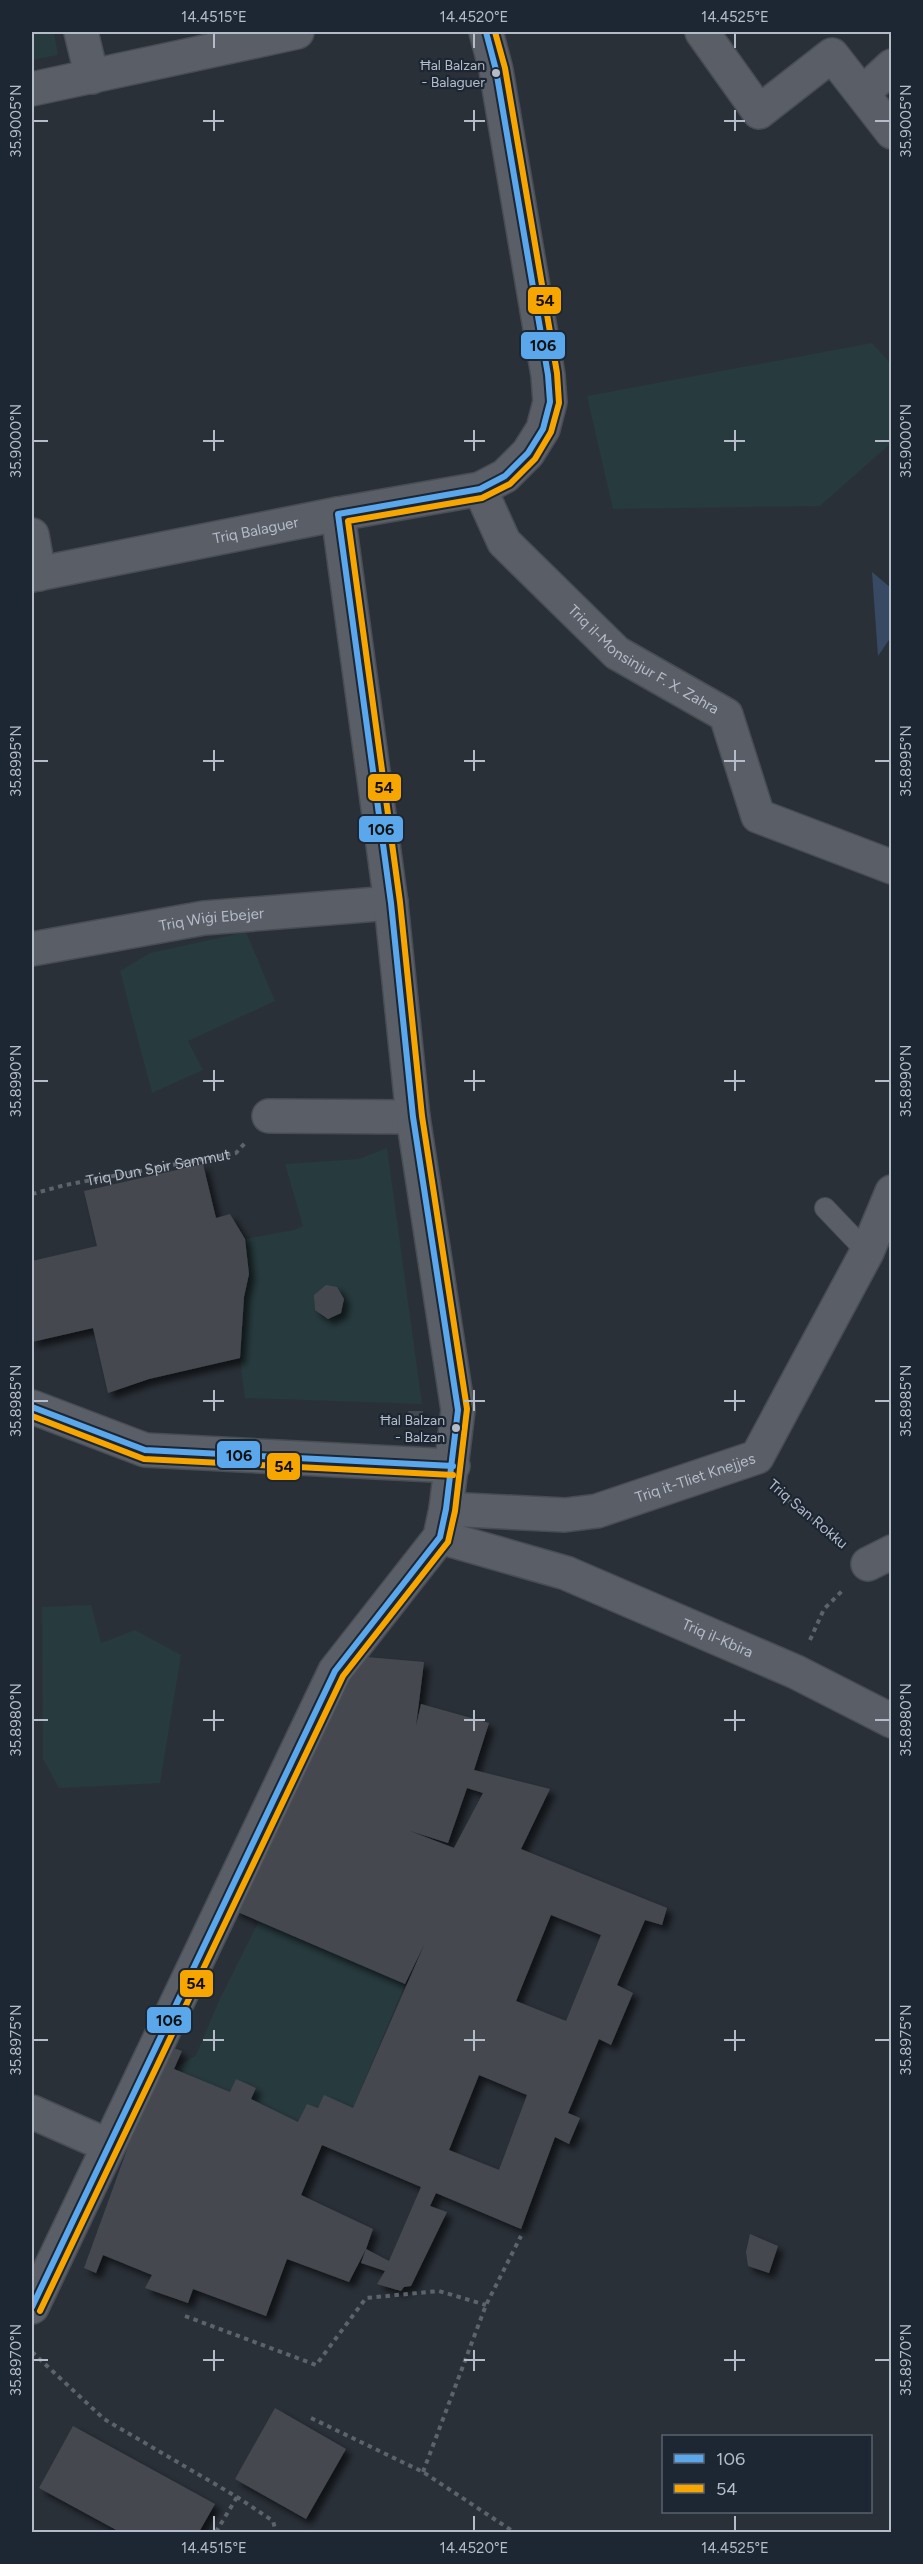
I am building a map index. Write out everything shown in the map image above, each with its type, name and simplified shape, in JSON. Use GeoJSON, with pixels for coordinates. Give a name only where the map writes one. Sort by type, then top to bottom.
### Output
{"type":"FeatureCollection","features":[{"type":"Feature","properties":{"kind":"street"},"geometry":{"type":"LineString","coordinates":[[81,32],[92,77]]}},
{"type":"Feature","properties":{"kind":"street"},"geometry":{"type":"LineString","coordinates":[[32,89],[297,32]]}},
{"type":"Feature","properties":{"kind":"street","name":"Triq Balaguer"},"geometry":{"type":"LineString","coordinates":[[35,575],[338,514],[480,489],[505,477],[528,453],[543,429],[550,402],[548,375],[496,69],[486,32]]}},
{"type":"Feature","properties":{"kind":"street"},"geometry":{"type":"LineString","coordinates":[[702,32],[759,112],[832,56],[891,132]]}},
{"type":"Feature","properties":{"kind":"street"},"geometry":{"type":"LineString","coordinates":[[863,93],[891,66]]}},
{"type":"Feature","properties":{"kind":"street","name":"Triq il-Monsinjur F. X. Zahra"},"geometry":{"type":"LineString","coordinates":[[480,489],[504,542],[617,653],[726,715],[758,816],[891,867]]}},
{"type":"Feature","properties":{"kind":"street"},"geometry":{"type":"LineString","coordinates":[[32,2307],[107,2145],[335,1671],[443,1523],[453,1466],[458,1410],[413,1117],[391,903],[338,514]]}},
{"type":"Feature","properties":{"kind":"street"},"geometry":{"type":"LineString","coordinates":[[32,534],[35,575]]}},
{"type":"Feature","properties":{"kind":"street","name":"Triq Wiġi Ebejer"},"geometry":{"type":"LineString","coordinates":[[32,949],[204,918],[391,903]]}},
{"type":"Feature","properties":{"kind":"street"},"geometry":{"type":"LineString","coordinates":[[269,1116],[413,1117]]}},
{"type":"Feature","properties":{"kind":"street","name":"Triq it-Tliet Knejjes"},"geometry":{"type":"LineString","coordinates":[[443,1523],[597,1511],[758,1457],[867,1252],[891,1192]]}},
{"type":"Feature","properties":{"kind":"street"},"geometry":{"type":"LineString","coordinates":[[32,1407],[145,1450],[453,1466]]}},
{"type":"Feature","properties":{"kind":"street"},"geometry":{"type":"LineString","coordinates":[[539,1565],[565,1515]]}},
{"type":"Feature","properties":{"kind":"street","name":"Triq il-Kbira"},"geometry":{"type":"LineString","coordinates":[[443,1523],[796,1672],[891,1721]]}},
{"type":"Feature","properties":{"kind":"street"},"geometry":{"type":"LineString","coordinates":[[32,2112],[107,2145]]}},
{"type":"Feature","properties":{"kind":"lane"},"geometry":{"type":"LineString","coordinates":[[825,1208],[867,1252]]}},
{"type":"Feature","properties":{"kind":"path","name":"Triq Dun Spir Sammut"},"geometry":{"type":"LineString","coordinates":[[32,1194],[66,1185],[236,1153],[269,1116]]}},
{"type":"Feature","properties":{"kind":"path","name":"Triq San Rokku"},"geometry":{"type":"LineString","coordinates":[[758,1457],[767,1483],[880,1558],[824,1609],[796,1672]]}},
{"type":"Feature","properties":{"kind":"path"},"geometry":{"type":"LineString","coordinates":[[423,2472],[486,2305],[521,2236]]}},
{"type":"Feature","properties":{"kind":"path"},"geometry":{"type":"LineString","coordinates":[[185,2316],[316,2366],[366,2298],[439,2291],[486,2305]]}},
{"type":"Feature","properties":{"kind":"path"},"geometry":{"type":"LineString","coordinates":[[32,2352],[104,2419],[237,2497],[273,2521],[276,2532]]}},
{"type":"Feature","properties":{"kind":"path"},"geometry":{"type":"LineString","coordinates":[[311,2418],[423,2472],[514,2532]]}},
{"type":"Feature","properties":{"kind":"path"},"geometry":{"type":"LineString","coordinates":[[216,2532],[237,2497]]}},
{"type":"Feature","properties":{"kind":"green space"},"geometry":{"type":"Polygon","coordinates":[[[32,32],[54,32],[58,55],[32,60],[32,32]]]}},
{"type":"Feature","properties":{"kind":"green space"},"geometry":{"type":"Polygon","coordinates":[[[872,343],[891,364],[891,443],[820,506],[613,509],[587,396],[872,343]]]}},
{"type":"Feature","properties":{"kind":"green space"},"geometry":{"type":"Polygon","coordinates":[[[246,932],[275,1001],[188,1041],[203,1070],[152,1093],[120,971],[150,953],[246,932]]]}},
{"type":"Feature","properties":{"kind":"green space"},"geometry":{"type":"Polygon","coordinates":[[[387,1148],[422,1404],[245,1398],[240,1358],[244,1297],[249,1274],[245,1239],[294,1230],[303,1226],[285,1164],[359,1159],[387,1148]]]}},
{"type":"Feature","properties":{"kind":"green space"},"geometry":{"type":"Polygon","coordinates":[[[91,1605],[101,1643],[135,1630],[181,1655],[160,1783],[59,1788],[43,1759],[42,1607],[91,1605]]]}},
{"type":"Feature","properties":{"kind":"green space"},"geometry":{"type":"Polygon","coordinates":[[[259,1921],[405,1984],[353,2108],[318,2108],[307,2104],[298,2122],[251,2099],[256,2088],[236,2079],[230,2092],[174,2069],[196,2055],[218,2003],[259,1921]]]}},
{"type":"Feature","properties":{"kind":"water"},"geometry":{"type":"Polygon","coordinates":[[[872,572],[891,588],[891,637],[878,656],[872,572]]]}},
{"type":"Feature","properties":{"kind":"building"},"geometry":{"type":"Polygon","coordinates":[[[203,1164],[216,1218],[230,1214],[245,1239],[249,1274],[244,1297],[240,1358],[149,1379],[108,1393],[93,1328],[32,1342],[32,1261],[97,1246],[84,1191],[203,1164]]]}},
{"type":"Feature","properties":{"kind":"building"},"geometry":{"type":"Polygon","coordinates":[[[326,1285],[337,1287],[344,1299],[341,1313],[328,1319],[315,1310],[314,1295],[326,1285]]]}},
{"type":"Feature","properties":{"kind":"building"},"geometry":{"type":"Polygon","coordinates":[[[408,1411],[423,1411],[423,1417],[409,1418],[408,1411]]]}},
{"type":"Feature","properties":{"kind":"building"},"geometry":{"type":"Polygon","coordinates":[[[366,1657],[424,1662],[416,1726],[421,1704],[489,1723],[474,1770],[550,1789],[521,1849],[667,1908],[662,1925],[645,1920],[617,1985],[633,1993],[611,2045],[599,2039],[568,2113],[580,2118],[569,2144],[555,2137],[521,2229],[436,2193],[430,2206],[447,2212],[411,2286],[404,2287],[401,2291],[377,2284],[385,2271],[361,2263],[366,2249],[349,2282],[287,2259],[266,2316],[193,2289],[188,2303],[145,2288],[152,2275],[103,2255],[96,2273],[84,2268],[165,2045],[182,2051],[174,2069],[230,2092],[236,2079],[256,2088],[251,2099],[298,2122],[307,2104],[318,2108],[324,2095],[353,2108],[425,1943],[405,1984],[233,1910],[315,1728],[366,1657]],[[467,1788],[448,1843],[410,1831],[454,1848],[483,1793],[467,1788]],[[551,1915],[516,2001],[566,2021],[601,1935],[551,1915]],[[479,2075],[449,2150],[499,2170],[527,2095],[479,2075]],[[322,2145],[301,2195],[373,2229],[366,2249],[389,2261],[421,2187],[322,2145]]]}},
{"type":"Feature","properties":{"kind":"building"},"geometry":{"type":"Polygon","coordinates":[[[750,2234],[778,2246],[769,2273],[748,2266],[746,2252],[750,2234]]]}},
{"type":"Feature","properties":{"kind":"building"},"geometry":{"type":"Polygon","coordinates":[[[275,2408],[346,2449],[306,2519],[235,2479],[275,2408]]]}},
{"type":"Feature","properties":{"kind":"building"},"geometry":{"type":"Polygon","coordinates":[[[73,2426],[215,2504],[199,2532],[120,2532],[39,2488],[73,2426]]]}},
{"type":"Feature","properties":{"kind":"transit line","name":"106"},"geometry":{"type":"LineString","coordinates":[[338,514],[480,489],[505,476],[528,453],[543,429],[550,402],[548,375],[496,70],[486,32]]}},
{"type":"Feature","properties":{"kind":"transit line","name":"54"},"geometry":{"type":"LineString","coordinates":[[40,2311],[343,1676],[448,1542],[455,1511],[467,1409],[422,1116],[400,902],[348,521],[482,498],[510,484],[535,459],[551,432],[559,403],[557,373],[505,68],[495,32]]}},
{"type":"Feature","properties":{"kind":"transit line","name":"106"},"geometry":{"type":"LineString","coordinates":[[32,2307],[335,1671],[440,1537],[446,1509],[458,1410],[413,1117],[391,903],[338,514]]}},
{"type":"Feature","properties":{"kind":"transit line","name":"106"},"geometry":{"type":"LineString","coordinates":[[32,1407],[145,1450],[453,1466]]}},
{"type":"Feature","properties":{"kind":"transit line","name":"54"},"geometry":{"type":"LineString","coordinates":[[32,1416],[144,1459],[453,1475]]}},
{"type":"Feature","properties":{"kind":"place","name":"Ħal Balzan - Balaguer"},"geometry":{"type":"Point","coordinates":[496,73]}},
{"type":"Feature","properties":{"kind":"place","name":"Ħal Balzan - Balzan"},"geometry":{"type":"Point","coordinates":[456,1428]}}]}
